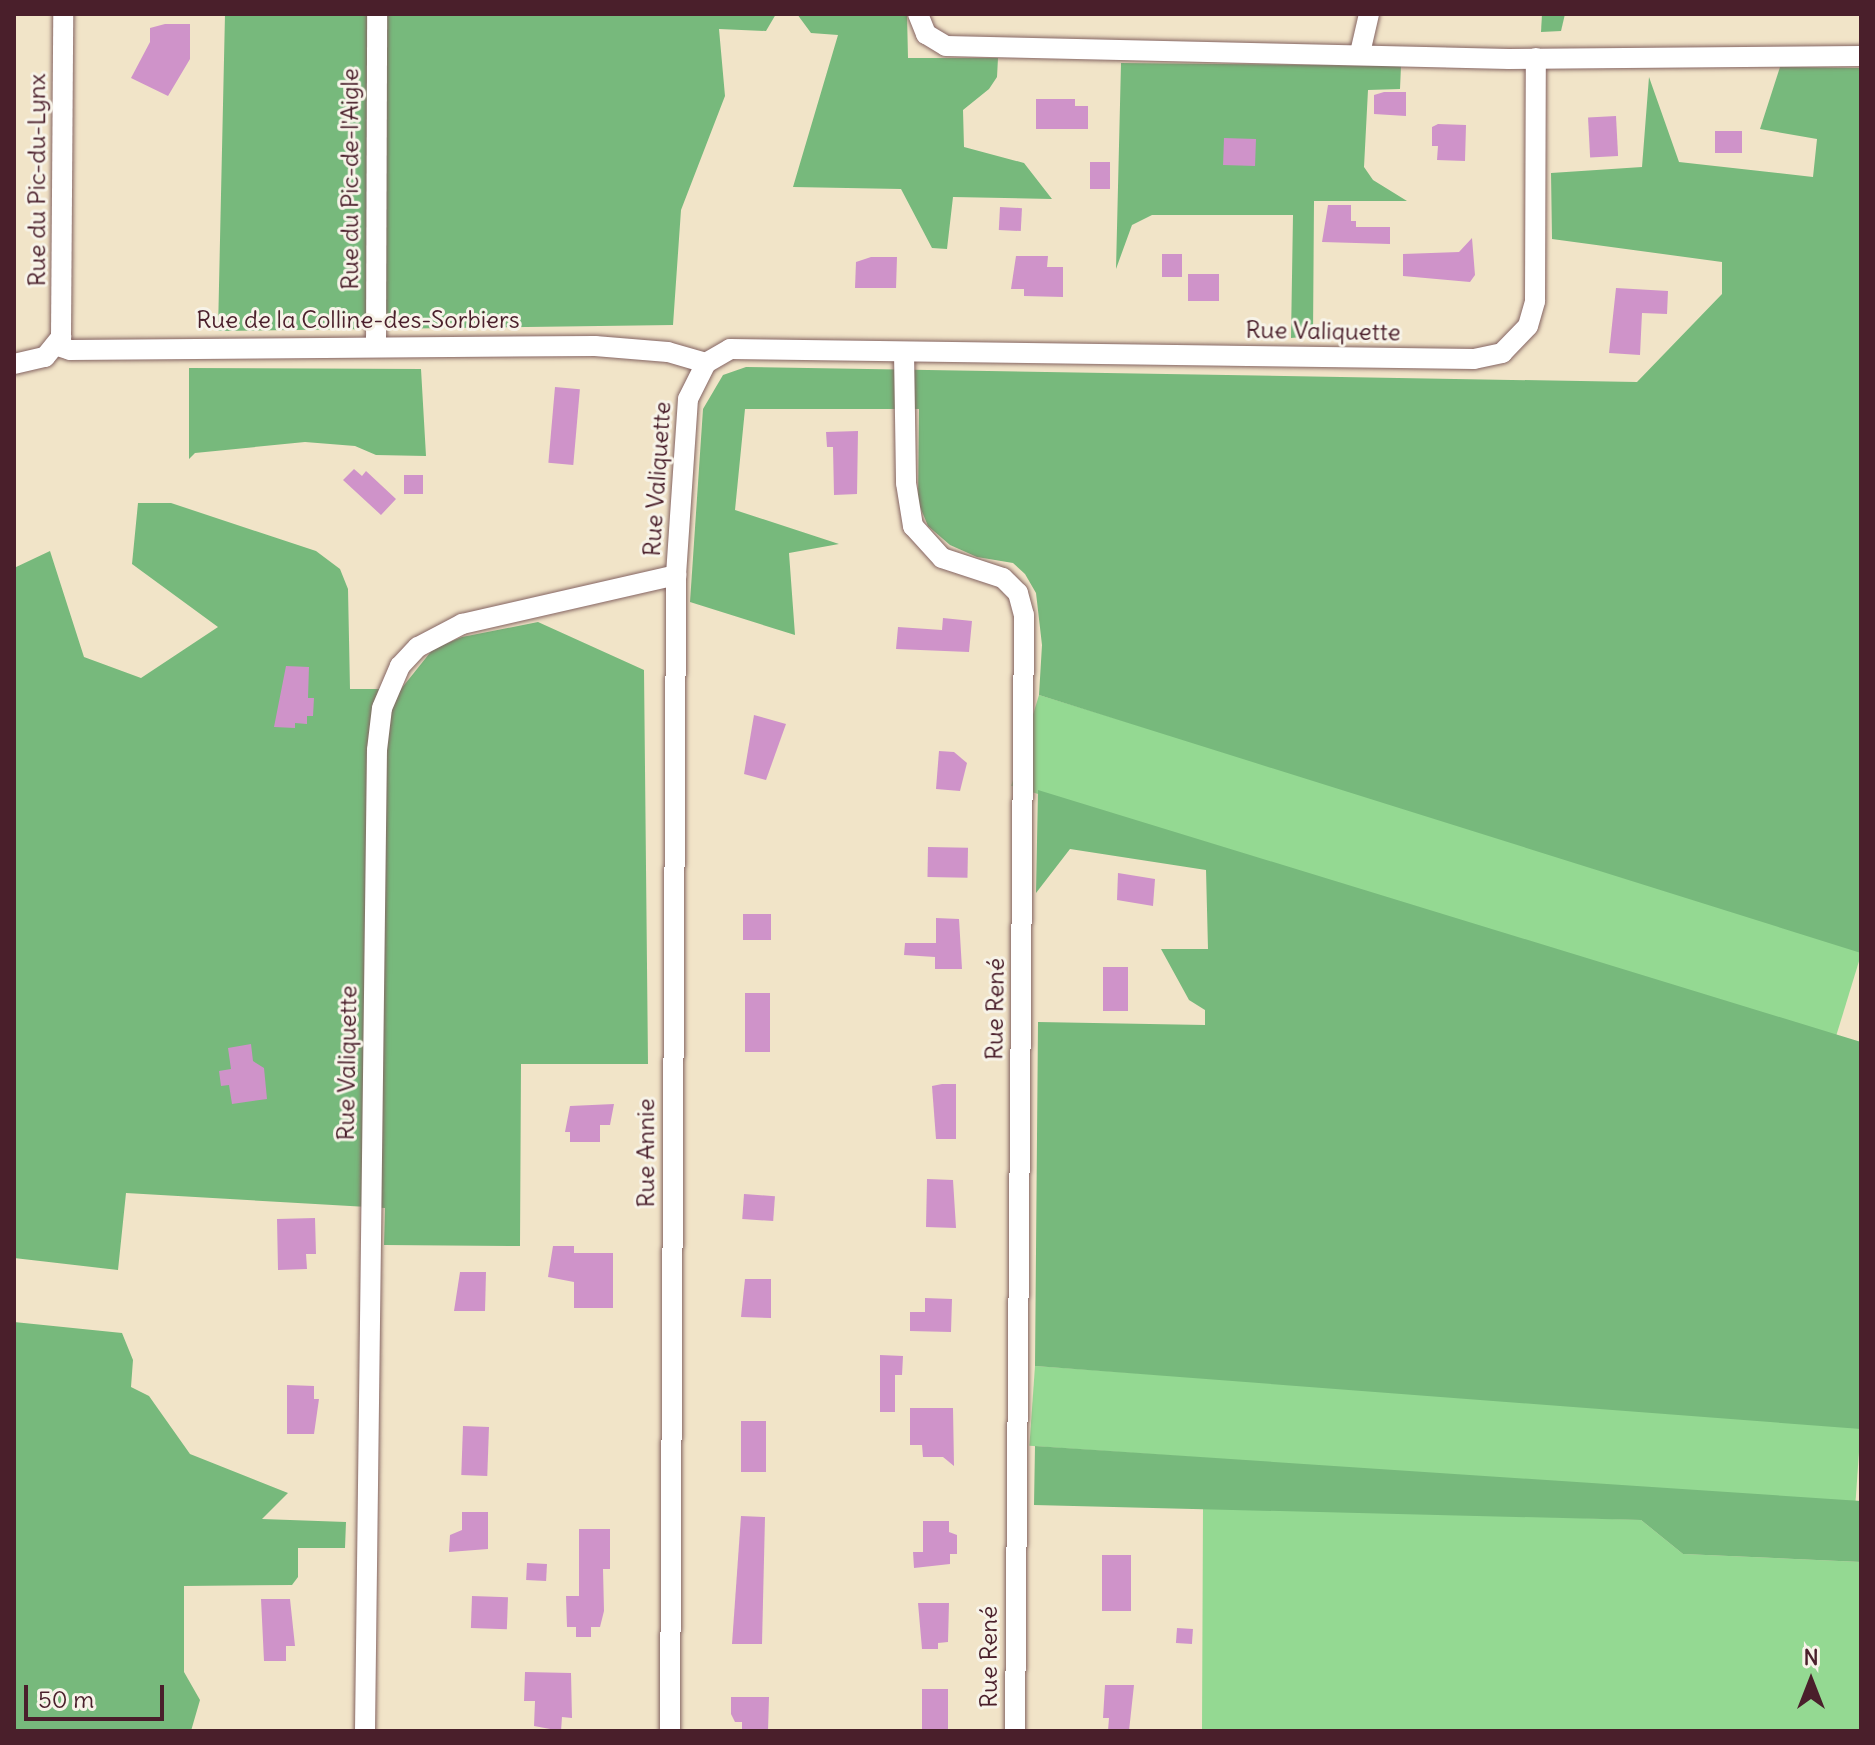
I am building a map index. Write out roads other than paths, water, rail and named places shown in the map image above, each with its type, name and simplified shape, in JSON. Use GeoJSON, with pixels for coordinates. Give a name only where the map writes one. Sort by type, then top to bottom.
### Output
{"type":"FeatureCollection","features":[{"type":"Feature","properties":{"kind":"street","name":"Rue du Pic-du-Lynx"},"geometry":{"type":"LineString","coordinates":[[58,346],[63,14]]}},
{"type":"Feature","properties":{"kind":"street","name":"Rue du Pic-de-l'Aigle"},"geometry":{"type":"LineString","coordinates":[[376,344],[377,14]]}},
{"type":"Feature","properties":{"kind":"street"},"geometry":{"type":"LineString","coordinates":[[918,14],[926,34],[954,46],[1536,58],[1861,56]]}},
{"type":"Feature","properties":{"kind":"street"},"geometry":{"type":"LineString","coordinates":[[1360,53],[1369,14]]}},
{"type":"Feature","properties":{"kind":"street","name":"Rue Valiquette"},"geometry":{"type":"LineString","coordinates":[[365,1731],[382,708],[409,656],[444,632],[492,615],[676,575],[688,399],[706,363],[741,347],[1474,359],[1502,353],[1528,326],[1535,301],[1536,58]]}},
{"type":"Feature","properties":{"kind":"street","name":"Rue de la Colline-des-Sorbiers"},"geometry":{"type":"LineString","coordinates":[[14,364],[45,357],[58,346],[70,350],[376,344],[634,348],[706,363]]}},
{"type":"Feature","properties":{"kind":"street","name":"Rue René"},"geometry":{"type":"LineString","coordinates":[[904,352],[906,483],[913,526],[942,558],[994,573],[1011,585],[1024,615],[1015,1731]]}},
{"type":"Feature","properties":{"kind":"street","name":"Rue Annie"},"geometry":{"type":"LineString","coordinates":[[670,1731],[676,575]]}}]}
